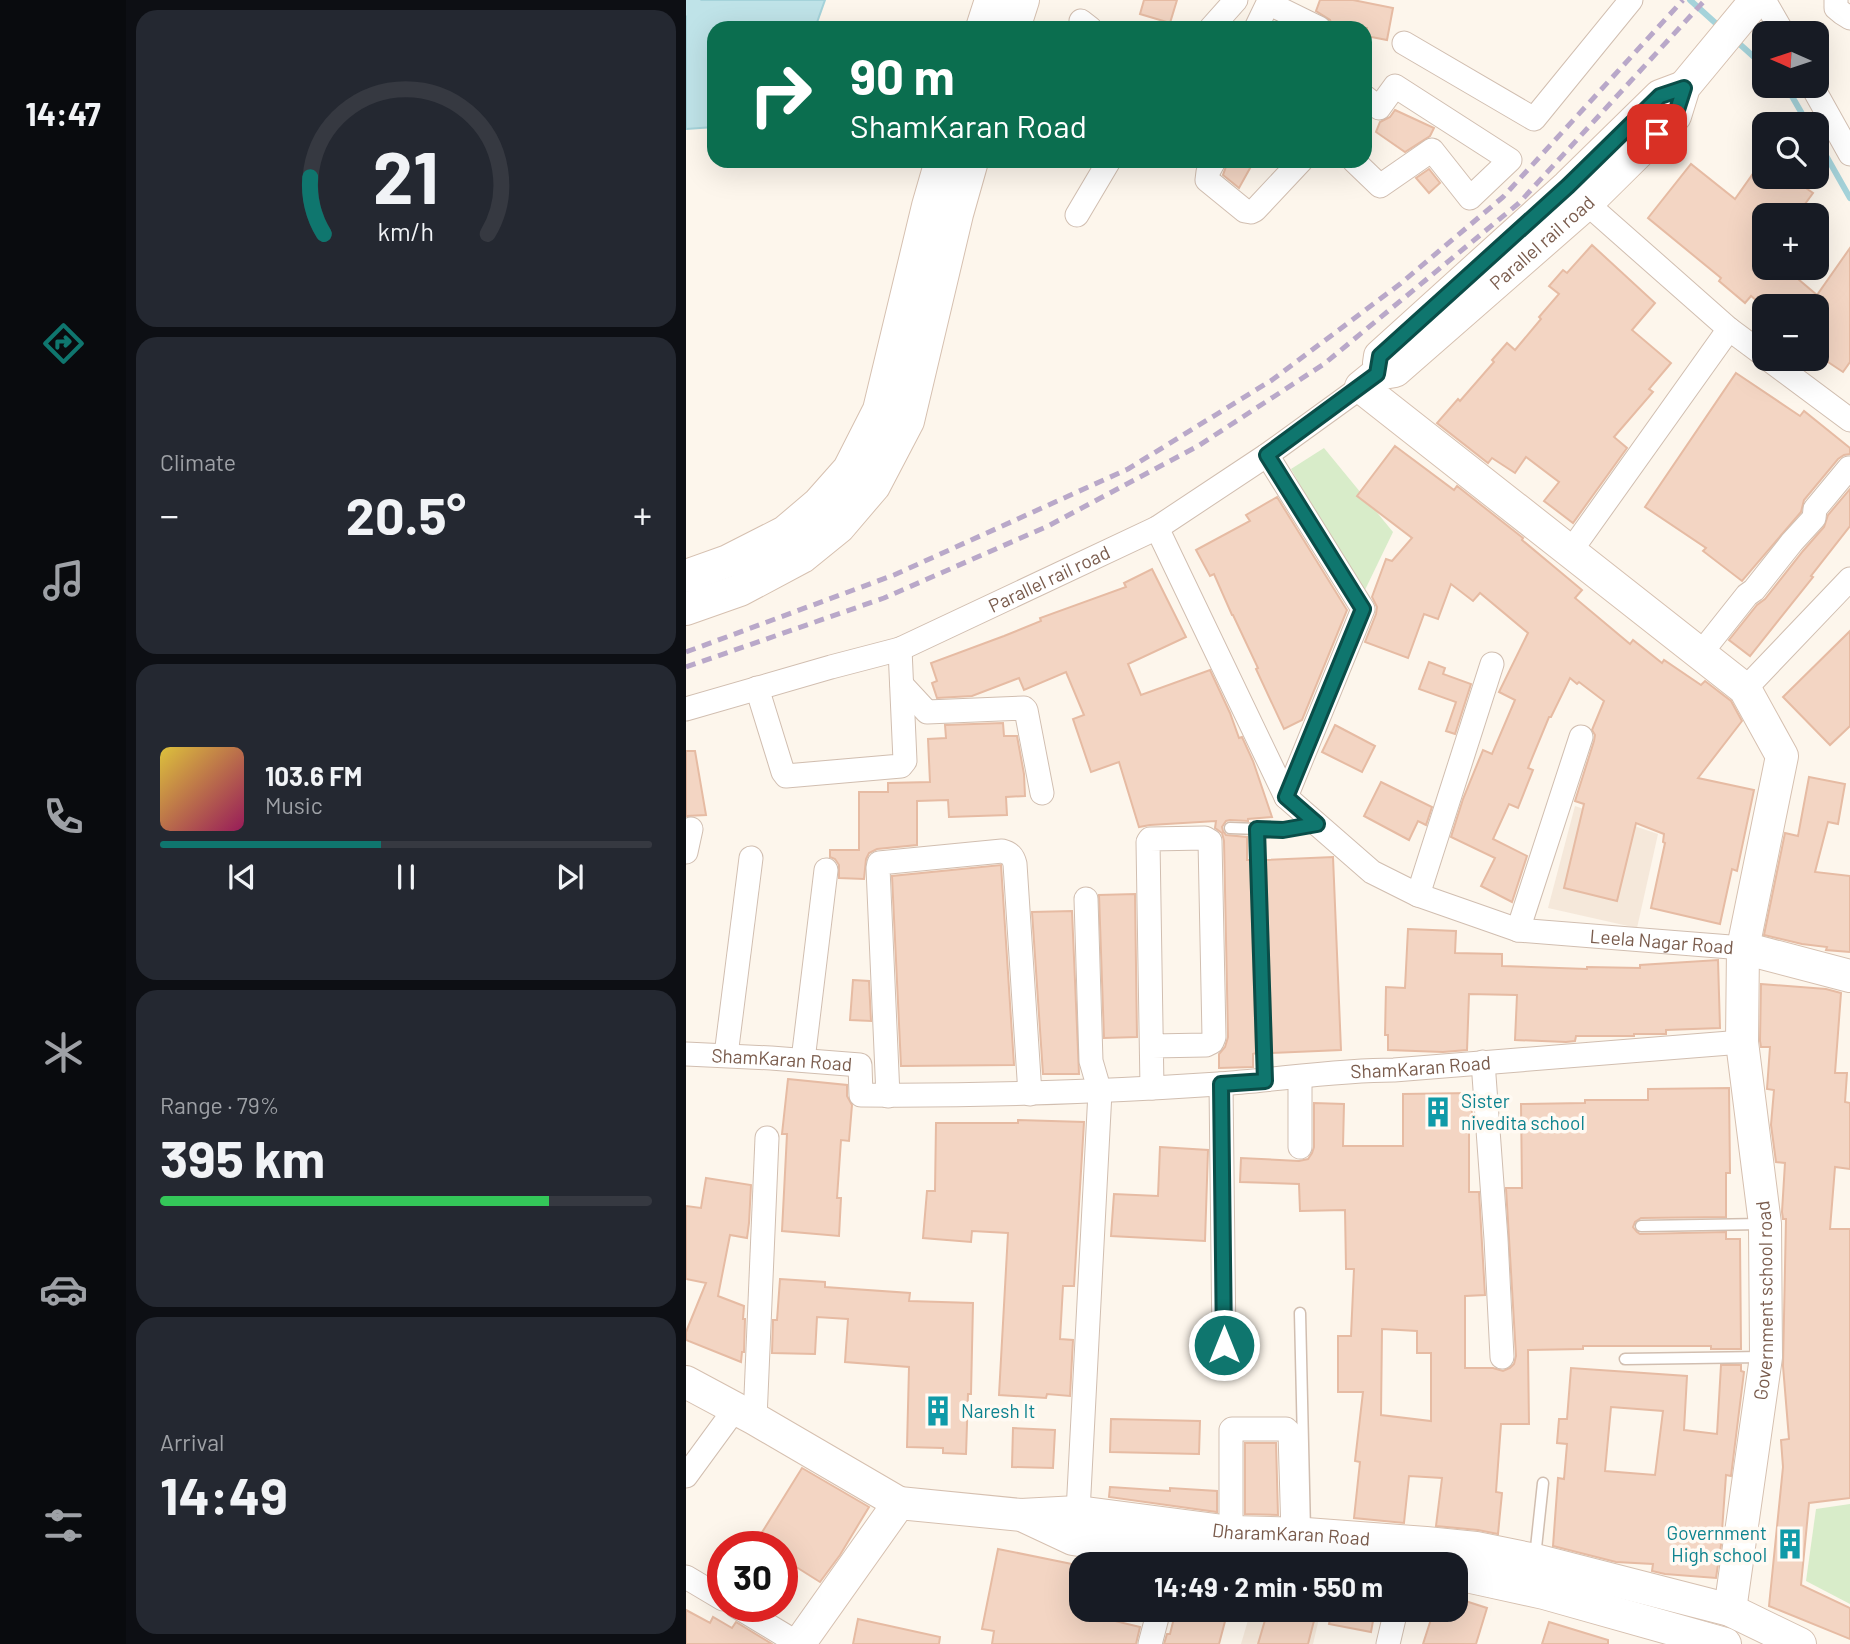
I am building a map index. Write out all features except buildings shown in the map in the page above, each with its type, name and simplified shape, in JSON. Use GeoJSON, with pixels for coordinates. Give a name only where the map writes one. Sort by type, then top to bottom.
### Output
{"type":"FeatureCollection","features":[{"type":"Feature","properties":{"kind":"street"},"geometry":{"type":"LineString","coordinates":[[984,21],[991,0]]}},
{"type":"Feature","properties":{"kind":"street"},"geometry":{"type":"LineString","coordinates":[[1016,21],[1023,0]]}},
{"type":"Feature","properties":{"kind":"street"},"geometry":{"type":"LineString","coordinates":[[1217,21],[1236,0]]}},
{"type":"Feature","properties":{"kind":"street","name":"Parallel rail road"},"geometry":{"type":"LineString","coordinates":[[686,709],[901,649],[1157,528],[1267,455],[1369,380],[1395,371],[1577,195],[1675,116],[1693,76],[1756,0]]}},
{"type":"Feature","properties":{"kind":"street"},"geometry":{"type":"LineString","coordinates":[[1764,0],[1776,21]]}},
{"type":"Feature","properties":{"kind":"street"},"geometry":{"type":"LineString","coordinates":[[1836,0],[1836,8],[1850,18]]}},
{"type":"Feature","properties":{"kind":"street"},"geometry":{"type":"LineString","coordinates":[[1404,43],[1534,119],[1626,2]]}},
{"type":"Feature","properties":{"kind":"street"},"geometry":{"type":"LineString","coordinates":[[1259,21],[1268,3],[1305,21]]}},
{"type":"Feature","properties":{"kind":"street"},"geometry":{"type":"LineString","coordinates":[[1361,168],[1380,186],[1432,150],[1471,198],[1510,160],[1395,86],[1379,108],[1372,102]]}},
{"type":"Feature","properties":{"kind":"street"},"geometry":{"type":"LineString","coordinates":[[1819,98],[1850,154]]}},
{"type":"Feature","properties":{"kind":"street"},"geometry":{"type":"LineString","coordinates":[[923,293],[928,206],[939,168]]}},
{"type":"Feature","properties":{"kind":"street"},"geometry":{"type":"LineString","coordinates":[[686,609],[740,590],[802,557],[839,527],[874,486],[908,421],[906,363],[923,293],[957,214],[970,168]]}},
{"type":"Feature","properties":{"kind":"street"},"geometry":{"type":"LineString","coordinates":[[1077,215],[1104,168]]}},
{"type":"Feature","properties":{"kind":"street"},"geometry":{"type":"LineString","coordinates":[[1210,168],[1208,180],[1245,211],[1251,212],[1286,168]]}},
{"type":"Feature","properties":{"kind":"street"},"geometry":{"type":"LineString","coordinates":[[1577,195],[1752,346]]}},
{"type":"Feature","properties":{"kind":"street"},"geometry":{"type":"LineString","coordinates":[[1570,552],[1729,329]]}},
{"type":"Feature","properties":{"kind":"street"},"geometry":{"type":"LineString","coordinates":[[686,576],[728,561],[785,532],[818,505],[849,469],[906,363]]}},
{"type":"Feature","properties":{"kind":"street"},"geometry":{"type":"LineString","coordinates":[[1784,371],[1850,420]]}},
{"type":"Feature","properties":{"kind":"street","name":"Leela Nagar Road"},"geometry":{"type":"LineString","coordinates":[[1286,797],[1371,872],[1418,895],[1518,930],[1743,948],[1782,756],[1745,690],[1570,552],[1369,380]]}},
{"type":"Feature","properties":{"kind":"street"},"geometry":{"type":"LineString","coordinates":[[1267,455],[1363,609],[1286,797]]}},
{"type":"Feature","properties":{"kind":"street"},"geometry":{"type":"LineString","coordinates":[[1701,653],[1814,518],[1815,509],[1849,468]]}},
{"type":"Feature","properties":{"kind":"street"},"geometry":{"type":"LineString","coordinates":[[1157,528],[1286,797]]}},
{"type":"Feature","properties":{"kind":"street"},"geometry":{"type":"LineString","coordinates":[[1745,690],[1850,579]]}},
{"type":"Feature","properties":{"kind":"street"},"geometry":{"type":"LineString","coordinates":[[757,688],[783,772],[789,777],[904,765],[901,649]]}},
{"type":"Feature","properties":{"kind":"street"},"geometry":{"type":"LineString","coordinates":[[1418,895],[1492,664]]}},
{"type":"Feature","properties":{"kind":"street"},"geometry":{"type":"LineString","coordinates":[[902,685],[929,712],[1024,708],[1042,793]]}},
{"type":"Feature","properties":{"kind":"street"},"geometry":{"type":"LineString","coordinates":[[1518,930],[1581,737]]}},
{"type":"Feature","properties":{"kind":"street"},"geometry":{"type":"LineString","coordinates":[[686,852],[691,829]]}},
{"type":"Feature","properties":{"kind":"street"},"geometry":{"type":"LineString","coordinates":[[1152,1046],[1206,1045],[1212,1042],[1214,1037],[1210,841],[1205,838],[1150,839],[1147,842],[1153,1088]]}},
{"type":"Feature","properties":{"kind":"street"},"geometry":{"type":"LineString","coordinates":[[888,1096],[877,868],[879,863],[1002,852],[1009,853],[1015,864],[1030,1094]]}},
{"type":"Feature","properties":{"kind":"street"},"geometry":{"type":"LineString","coordinates":[[726,1055],[751,858]]}},
{"type":"Feature","properties":{"kind":"street"},"geometry":{"type":"LineString","coordinates":[[803,1060],[826,870]]}},
{"type":"Feature","properties":{"kind":"street"},"geometry":{"type":"LineString","coordinates":[[1075,1526],[1100,1091],[1091,1061],[1086,900]]}},
{"type":"Feature","properties":{"kind":"street"},"geometry":{"type":"LineString","coordinates":[[1743,948],[1850,976]]}},
{"type":"Feature","properties":{"kind":"street","name":"Government school road"},"geometry":{"type":"LineString","coordinates":[[1730,1610],[1766,1357],[1765,1224],[1742,1042],[1743,948]]}},
{"type":"Feature","properties":{"kind":"street","name":"ShamKaran Road"},"geometry":{"type":"LineString","coordinates":[[686,1054],[860,1065],[860,1096],[888,1096],[1030,1094],[1221,1084],[1362,1070],[1394,1070],[1742,1042]]}},
{"type":"Feature","properties":{"kind":"street"},"geometry":{"type":"LineString","coordinates":[[1483,1062],[1502,1357]]}},
{"type":"Feature","properties":{"kind":"street"},"geometry":{"type":"LineString","coordinates":[[1300,1077],[1300,1147]]}},
{"type":"Feature","properties":{"kind":"street"},"geometry":{"type":"LineString","coordinates":[[1221,1084],[1224,1345]]}},
{"type":"Feature","properties":{"kind":"street"},"geometry":{"type":"LineString","coordinates":[[686,1476],[745,1414],[767,1138]]}},
{"type":"Feature","properties":{"kind":"street"},"geometry":{"type":"LineString","coordinates":[[686,1382],[899,1503],[799,1644],[763,1622]]}},
{"type":"Feature","properties":{"kind":"street"},"geometry":{"type":"LineString","coordinates":[[1231,1532],[1230,1430],[1286,1429],[1290,1433],[1299,1534]]}},
{"type":"Feature","properties":{"kind":"street","name":"DharamKaran Road"},"geometry":{"type":"LineString","coordinates":[[899,1503],[1021,1515],[1075,1526],[1149,1552]]}},
{"type":"Feature","properties":{"kind":"street","name":"DharamKaran Road"},"geometry":{"type":"LineString","coordinates":[[1075,1526],[1299,1534],[1476,1548],[1535,1560],[1730,1610],[1800,1644]]}},
{"type":"Feature","properties":{"kind":"street"},"geometry":{"type":"LineString","coordinates":[[686,1577],[707,1589]]}},
{"type":"Feature","properties":{"kind":"street"},"geometry":{"type":"LineString","coordinates":[[1468,1577],[1544,1593],[1725,1644]]}},
{"type":"Feature","properties":{"kind":"street"},"geometry":{"type":"LineString","coordinates":[[1150,1644],[1156,1622]]}},
{"type":"Feature","properties":{"kind":"street"},"geometry":{"type":"LineString","coordinates":[[1388,1644],[1393,1622]]}},
{"type":"Feature","properties":{"kind":"lane"},"geometry":{"type":"LineString","coordinates":[[1230,828],[1283,830],[1317,824]]}},
{"type":"Feature","properties":{"kind":"lane"},"geometry":{"type":"LineString","coordinates":[[1257,829],[1265,1081]]}},
{"type":"Feature","properties":{"kind":"lane"},"geometry":{"type":"LineString","coordinates":[[1641,1226],[1765,1224]]}},
{"type":"Feature","properties":{"kind":"lane"},"geometry":{"type":"LineString","coordinates":[[1299,1534],[1300,1313]]}},
{"type":"Feature","properties":{"kind":"lane"},"geometry":{"type":"LineString","coordinates":[[1625,1359],[1766,1357]]}},
{"type":"Feature","properties":{"kind":"lane"},"geometry":{"type":"LineString","coordinates":[[1535,1560],[1542,1483]]}},
{"type":"Feature","properties":{"kind":"shaded area"},"geometry":{"type":"Polygon","coordinates":[[[1575,806],[1658,834],[1637,928],[1548,908],[1575,806]]]}},
{"type":"Feature","properties":{"kind":"shaded area"},"geometry":{"type":"Polygon","coordinates":[[[1247,1622],[1318,1622],[1313,1644],[1241,1644],[1247,1622]]]}},
{"type":"Feature","properties":{"kind":"green space"},"geometry":{"type":"Polygon","coordinates":[[[1324,448],[1393,532],[1363,594],[1291,469],[1324,448]]]}},
{"type":"Feature","properties":{"kind":"green space"},"geometry":{"type":"Polygon","coordinates":[[[1850,1504],[1850,1604],[1806,1581],[1816,1509],[1850,1504]]]}},
{"type":"Feature","properties":{"kind":"water"},"geometry":{"type":"Polygon","coordinates":[[[697,0],[825,0],[818,21],[707,21],[707,128],[686,129],[686,11],[697,0]]]}},
{"type":"Feature","properties":{"kind":"waterway"},"geometry":{"type":"LineString","coordinates":[[686,5],[690,0]]}},
{"type":"Feature","properties":{"kind":"waterway"},"geometry":{"type":"LineString","coordinates":[[1690,0],[1721,28]]}},
{"type":"Feature","properties":{"kind":"waterway"},"geometry":{"type":"LineString","coordinates":[[1734,39],[1752,55]]}},
{"type":"Feature","properties":{"kind":"waterway"},"geometry":{"type":"LineString","coordinates":[[1793,98],[1801,112]]}},
{"type":"Feature","properties":{"kind":"waterway"},"geometry":{"type":"LineString","coordinates":[[1829,161],[1850,198]]}},
{"type":"Feature","properties":{"kind":"railway"},"geometry":{"type":"LineString","coordinates":[[686,652],[894,575],[1128,469],[1272,380],[1400,284],[1503,197],[1683,0]]}},
{"type":"Feature","properties":{"kind":"railway"},"geometry":{"type":"LineString","coordinates":[[686,667],[884,598],[1048,526],[1198,446],[1324,364],[1519,203],[1705,0]]}},
{"type":"Feature","properties":{"kind":"place","name":"Sister nivedita school"},"geometry":{"type":"Point","coordinates":[1438,1112]}},
{"type":"Feature","properties":{"kind":"place","name":"Naresh It"},"geometry":{"type":"Point","coordinates":[938,1411]}},
{"type":"Feature","properties":{"kind":"place","name":"Government High school"},"geometry":{"type":"Point","coordinates":[1790,1544]}},
{"type":"Feature","properties":{"kind":"route"},"geometry":{"type":"LineString","coordinates":[[1224,1345],[1221,1084],[1265,1081],[1257,829],[1283,830],[1317,824],[1286,797],[1363,609],[1267,455],[1377,374],[1380,356],[1568,186],[1660,96],[1684,88],[1675,116],[1657,134]]}}]}
